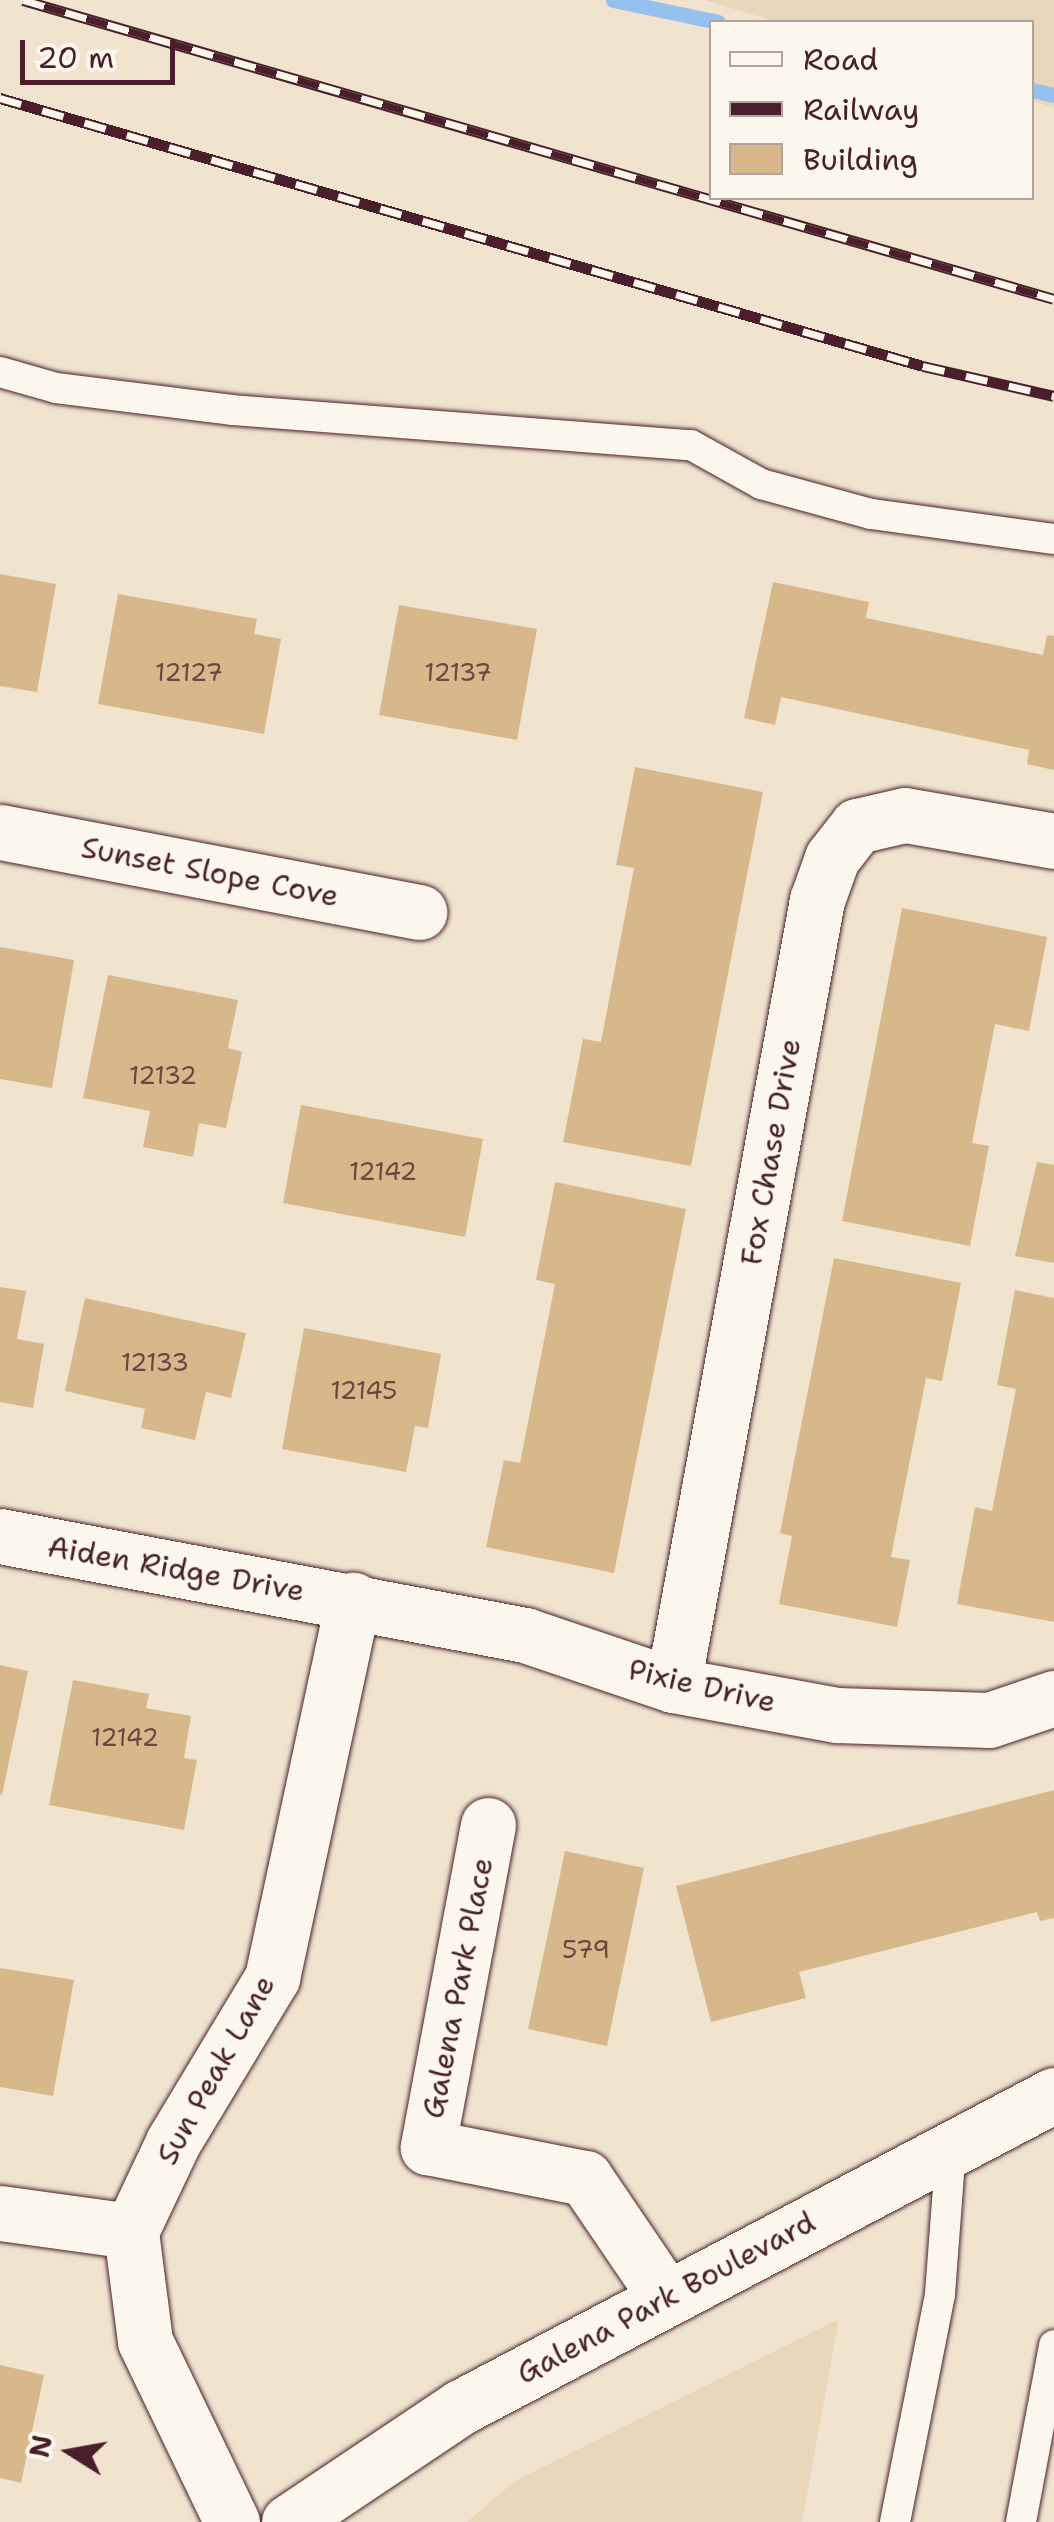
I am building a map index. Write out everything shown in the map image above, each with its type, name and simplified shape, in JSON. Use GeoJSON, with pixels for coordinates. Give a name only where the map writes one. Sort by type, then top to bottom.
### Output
{"type":"FeatureCollection","features":[{"type":"Feature","properties":{"kind":"street","name":"Fox Chase Drive"},"geometry":{"type":"LineString","coordinates":[[673,1685],[814,919],[832,858],[857,826],[905,815],[1054,841]]}},
{"type":"Feature","properties":{"kind":"street","name":"Sunset Slope Cove"},"geometry":{"type":"LineString","coordinates":[[0,832],[419,912]]}},
{"type":"Feature","properties":{"kind":"street","name":"Aiden Ridge Drive"},"geometry":{"type":"LineString","coordinates":[[0,1536],[352,1600]]}},
{"type":"Feature","properties":{"kind":"street","name":"Pixie Drive"},"geometry":{"type":"LineString","coordinates":[[352,1600],[525,1635],[673,1685],[836,1715],[922,1722],[989,1720],[1054,1698]]}},
{"type":"Feature","properties":{"kind":"street","name":"Sun Peak Lane"},"geometry":{"type":"LineString","coordinates":[[131,2231],[173,2142],[272,1978],[352,1600]]}},
{"type":"Feature","properties":{"kind":"street","name":"Galena Park Place"},"geometry":{"type":"LineString","coordinates":[[488,1825],[428,2147],[585,2178],[666,2297]]}},
{"type":"Feature","properties":{"kind":"street","name":"Galena Park Boulevard"},"geometry":{"type":"LineString","coordinates":[[289,2522],[460,2408],[1054,2095]]}},
{"type":"Feature","properties":{"kind":"street"},"geometry":{"type":"LineString","coordinates":[[0,2213],[131,2231],[145,2342],[232,2522]]}},
{"type":"Feature","properties":{"kind":"lane"},"geometry":{"type":"LineString","coordinates":[[0,372],[56,388],[232,410],[691,445],[761,484],[871,514],[1054,539]]}},
{"type":"Feature","properties":{"kind":"lane"},"geometry":{"type":"LineString","coordinates":[[894,2522],[940,2294],[952,2146]]}},
{"type":"Feature","properties":{"kind":"lane"},"geometry":{"type":"LineString","coordinates":[[1025,2521],[1054,2345]]}},
{"type":"Feature","properties":{"kind":"shaded area"},"geometry":{"type":"Polygon","coordinates":[[[705,0],[1054,0],[1054,108],[1034,102],[1034,20],[770,20],[705,0]]]}},
{"type":"Feature","properties":{"kind":"shaded area"},"geometry":{"type":"Polygon","coordinates":[[[839,2319],[802,2522],[467,2522],[515,2481],[839,2319]]]}},
{"type":"Feature","properties":{"kind":"building"},"geometry":{"type":"Polygon","coordinates":[[[0,574],[56,584],[37,692],[0,686],[0,574]]]}},
{"type":"Feature","properties":{"kind":"building"},"geometry":{"type":"Polygon","coordinates":[[[773,582],[869,602],[866,618],[1043,655],[1047,635],[1054,636],[1054,770],[1027,764],[1029,750],[781,697],[775,725],[744,718],[773,582]]]}},
{"type":"Feature","properties":{"kind":"building"},"geometry":{"type":"Polygon","coordinates":[[[118,594],[257,619],[254,634],[281,639],[264,734],[98,704],[118,594]]]}},
{"type":"Feature","properties":{"kind":"building"},"geometry":{"type":"Polygon","coordinates":[[[399,605],[537,629],[517,740],[379,715],[399,605]]]}},
{"type":"Feature","properties":{"kind":"building"},"geometry":{"type":"Polygon","coordinates":[[[635,767],[763,792],[691,1166],[563,1142],[583,1039],[601,1042],[634,868],[616,865],[635,767]]]}},
{"type":"Feature","properties":{"kind":"building"},"geometry":{"type":"Polygon","coordinates":[[[902,908],[1047,937],[1029,1031],[995,1024],[972,1143],[989,1146],[970,1246],[842,1221],[902,908]]]}},
{"type":"Feature","properties":{"kind":"building"},"geometry":{"type":"Polygon","coordinates":[[[0,947],[74,960],[52,1088],[0,1079],[0,947]]]}},
{"type":"Feature","properties":{"kind":"building"},"geometry":{"type":"Polygon","coordinates":[[[108,975],[238,1000],[228,1048],[242,1052],[226,1128],[199,1123],[193,1157],[143,1147],[150,1111],[83,1098],[108,975]]]}},
{"type":"Feature","properties":{"kind":"building"},"geometry":{"type":"Polygon","coordinates":[[[301,1105],[483,1139],[465,1237],[283,1203],[301,1105]]]}},
{"type":"Feature","properties":{"kind":"building"},"geometry":{"type":"Polygon","coordinates":[[[1037,1162],[1054,1165],[1054,1263],[1015,1256],[1037,1162]]]}},
{"type":"Feature","properties":{"kind":"building"},"geometry":{"type":"Polygon","coordinates":[[[555,1182],[686,1209],[614,1573],[486,1547],[504,1460],[520,1463],[555,1284],[536,1280],[555,1182]]]}},
{"type":"Feature","properties":{"kind":"building"},"geometry":{"type":"Polygon","coordinates":[[[834,1258],[961,1283],[942,1381],[926,1378],[891,1557],[910,1560],[897,1627],[779,1604],[792,1536],[780,1533],[834,1258]]]}},
{"type":"Feature","properties":{"kind":"building"},"geometry":{"type":"Polygon","coordinates":[[[0,1287],[26,1291],[17,1339],[44,1344],[33,1408],[0,1402],[0,1287]]]}},
{"type":"Feature","properties":{"kind":"building"},"geometry":{"type":"Polygon","coordinates":[[[1015,1290],[1054,1298],[1054,1622],[957,1604],[975,1507],[992,1511],[1016,1389],[997,1385],[1015,1290]]]}},
{"type":"Feature","properties":{"kind":"building"},"geometry":{"type":"Polygon","coordinates":[[[85,1298],[246,1333],[231,1398],[206,1392],[195,1440],[141,1428],[145,1409],[65,1391],[85,1298]]]}},
{"type":"Feature","properties":{"kind":"building"},"geometry":{"type":"Polygon","coordinates":[[[304,1328],[441,1354],[428,1428],[415,1426],[406,1472],[282,1449],[304,1328]]]}},
{"type":"Feature","properties":{"kind":"building"},"geometry":{"type":"Polygon","coordinates":[[[0,1665],[28,1671],[2,1795],[0,1795],[0,1665]]]}},
{"type":"Feature","properties":{"kind":"building"},"geometry":{"type":"Polygon","coordinates":[[[73,1680],[149,1694],[146,1708],[191,1716],[184,1758],[197,1760],[184,1830],[49,1805],[73,1680]]]}},
{"type":"Feature","properties":{"kind":"building"},"geometry":{"type":"Polygon","coordinates":[[[1054,1790],[1054,1918],[1040,1921],[1037,1912],[799,1972],[806,1998],[711,2022],[676,1886],[1054,1790]]]}},
{"type":"Feature","properties":{"kind":"building"},"geometry":{"type":"Polygon","coordinates":[[[565,1851],[644,1868],[607,2046],[528,2029],[565,1851]]]}},
{"type":"Feature","properties":{"kind":"building"},"geometry":{"type":"Polygon","coordinates":[[[0,1968],[74,1980],[53,2096],[0,2087],[0,1968]]]}},
{"type":"Feature","properties":{"kind":"building"},"geometry":{"type":"Polygon","coordinates":[[[0,2365],[44,2375],[21,2483],[0,2478],[0,2365]]]}},
{"type":"Feature","properties":{"kind":"waterway"},"geometry":{"type":"LineString","coordinates":[[613,0],[709,20]]}},
{"type":"Feature","properties":{"kind":"waterway"},"geometry":{"type":"LineString","coordinates":[[1034,90],[1054,95]]}},
{"type":"Feature","properties":{"kind":"railway"},"geometry":{"type":"LineString","coordinates":[[23,0],[709,199]]}},
{"type":"Feature","properties":{"kind":"railway"},"geometry":{"type":"LineString","coordinates":[[0,98],[923,366],[1054,396]]}},
{"type":"Feature","properties":{"kind":"railway"},"geometry":{"type":"LineString","coordinates":[[713,200],[1054,299]]}}]}
